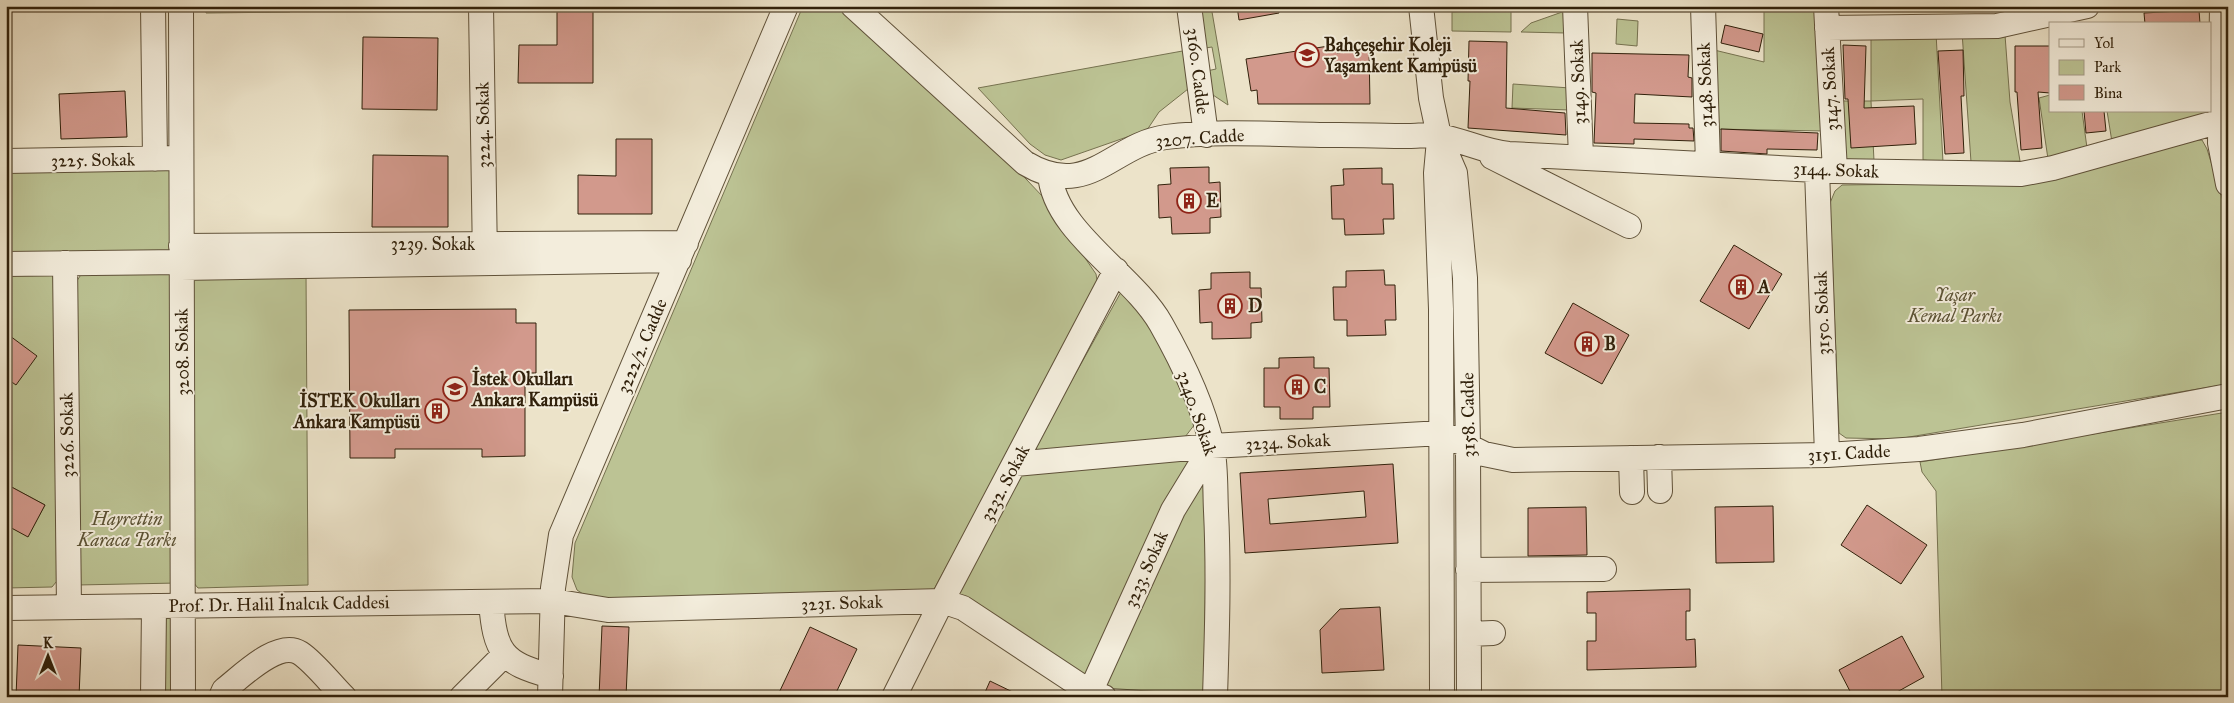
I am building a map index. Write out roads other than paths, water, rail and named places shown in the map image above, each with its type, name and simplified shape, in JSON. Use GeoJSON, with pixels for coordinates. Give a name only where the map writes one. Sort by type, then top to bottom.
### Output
{"type":"FeatureCollection","features":[{"type":"Feature","properties":{"kind":"street"},"geometry":{"type":"LineString","coordinates":[[153,6],[155,159]]}},
{"type":"Feature","properties":{"kind":"street","name":"3208. Sokak"},"geometry":{"type":"LineString","coordinates":[[181,6],[180,158],[185,605],[183,697]]}},
{"type":"Feature","properties":{"kind":"street","name":"3224. Sokak"},"geometry":{"type":"LineString","coordinates":[[481,6],[485,254]]}},
{"type":"Feature","properties":{"kind":"street","name":"3222/2. Cadde"},"geometry":{"type":"LineString","coordinates":[[550,687],[552,601],[556,560],[561,535],[786,6]]}},
{"type":"Feature","properties":{"kind":"street","name":"3207. Cadde"},"geometry":{"type":"LineString","coordinates":[[853,6],[1025,164],[1050,174],[1087,174],[1146,142],[1170,137],[1206,135],[1439,136]]}},
{"type":"Feature","properties":{"kind":"street","name":"3160. Cadde"},"geometry":{"type":"LineString","coordinates":[[1190,6],[1206,135]]}},
{"type":"Feature","properties":{"kind":"street","name":"3158. Cadde"},"geometry":{"type":"LineString","coordinates":[[1421,6],[1427,74],[1439,136],[1454,173],[1466,301],[1469,697]]}},
{"type":"Feature","properties":{"kind":"street","name":"3149. Sokak"},"geometry":{"type":"LineString","coordinates":[[1575,6],[1581,157]]}},
{"type":"Feature","properties":{"kind":"street","name":"3148. Sokak"},"geometry":{"type":"LineString","coordinates":[[1703,6],[1708,164]]}},
{"type":"Feature","properties":{"kind":"street"},"geometry":{"type":"LineString","coordinates":[[1826,17],[1998,26],[2086,6]]}},
{"type":"Feature","properties":{"kind":"street"},"geometry":{"type":"LineString","coordinates":[[2222,6],[2224,120],[2221,157],[2228,184]]}},
{"type":"Feature","properties":{"kind":"street","name":"3147. Sokak"},"geometry":{"type":"LineString","coordinates":[[1826,17],[1826,171]]}},
{"type":"Feature","properties":{"kind":"street","name":"3144. Sokak"},"geometry":{"type":"LineString","coordinates":[[1439,136],[1498,153],[1826,171],[2008,174],[2032,172],[2224,120]]}},
{"type":"Feature","properties":{"kind":"street","name":"3158. Cadde"},"geometry":{"type":"LineString","coordinates":[[1439,136],[1436,173],[1441,278],[1442,697]]}},
{"type":"Feature","properties":{"kind":"street"},"geometry":{"type":"LineString","coordinates":[[1470,146],[1629,226]]}},
{"type":"Feature","properties":{"kind":"street","name":"3225. Sokak"},"geometry":{"type":"LineString","coordinates":[[6,161],[180,158]]}},
{"type":"Feature","properties":{"kind":"street","name":"3150. Sokak"},"geometry":{"type":"LineString","coordinates":[[1826,171],[1827,455]]}},
{"type":"Feature","properties":{"kind":"street","name":"3240. Sokak"},"geometry":{"type":"LineString","coordinates":[[1050,174],[1051,186],[1061,208],[1080,235],[1147,302],[1162,325],[1190,387],[1212,446],[1219,575],[1214,697]]}},
{"type":"Feature","properties":{"kind":"street","name":"3239. Sokak"},"geometry":{"type":"LineString","coordinates":[[6,264],[181,259],[682,252]]}},
{"type":"Feature","properties":{"kind":"street","name":"3226. Sokak"},"geometry":{"type":"LineString","coordinates":[[65,263],[69,607]]}},
{"type":"Feature","properties":{"kind":"street","name":"3232. Sokak"},"geometry":{"type":"LineString","coordinates":[[894,697],[942,601],[1116,270]]}},
{"type":"Feature","properties":{"kind":"street","name":"3151. Cadde"},"geometry":{"type":"LineString","coordinates":[[1442,433],[1492,456],[1513,460],[1827,455],[1919,449],[1987,440],[2121,418],[2228,396]]}},
{"type":"Feature","properties":{"kind":"street","name":"3234. Sokak"},"geometry":{"type":"LineString","coordinates":[[1015,464],[1212,446],[1442,433]]}},
{"type":"Feature","properties":{"kind":"street","name":"3233. Sokak"},"geometry":{"type":"LineString","coordinates":[[1094,695],[1173,510],[1212,446]]}},
{"type":"Feature","properties":{"kind":"street"},"geometry":{"type":"LineString","coordinates":[[1659,457],[1660,491]]}},
{"type":"Feature","properties":{"kind":"street"},"geometry":{"type":"LineString","coordinates":[[1631,458],[1632,492]]}},
{"type":"Feature","properties":{"kind":"street"},"geometry":{"type":"LineString","coordinates":[[1468,570],[1604,570]]}},
{"type":"Feature","properties":{"kind":"street","name":"3231. Sokak"},"geometry":{"type":"LineString","coordinates":[[552,601],[608,610],[942,601],[970,613],[1094,695]]}},
{"type":"Feature","properties":{"kind":"street","name":"Prof. Dr. Halil İnalcık Caddesi"},"geometry":{"type":"LineString","coordinates":[[6,608],[552,601]]}},
{"type":"Feature","properties":{"kind":"street"},"geometry":{"type":"LineString","coordinates":[[491,602],[494,631],[504,655],[550,687]]}},
{"type":"Feature","properties":{"kind":"street"},"geometry":{"type":"LineString","coordinates":[[153,697],[154,606]]}},
{"type":"Feature","properties":{"kind":"street"},"geometry":{"type":"LineString","coordinates":[[1469,634],[1493,634]]}},
{"type":"Feature","properties":{"kind":"street"},"geometry":{"type":"LineString","coordinates":[[221,697],[224,690],[276,652],[288,649],[300,653],[344,697]]}},
{"type":"Feature","properties":{"kind":"street"},"geometry":{"type":"LineString","coordinates":[[462,697],[504,655]]}},
{"type":"Feature","properties":{"kind":"place","name":"Bahçeşehir Koleji Yaşamkent Kampüsü"},"geometry":{"type":"Point","coordinates":[1307,55]}},
{"type":"Feature","properties":{"kind":"place","name":"E"},"geometry":{"type":"Point","coordinates":[1189,201]}},
{"type":"Feature","properties":{"kind":"place","name":"A"},"geometry":{"type":"Point","coordinates":[1741,287]}},
{"type":"Feature","properties":{"kind":"place","name":"D"},"geometry":{"type":"Point","coordinates":[1230,306]}},
{"type":"Feature","properties":{"kind":"place","name":"B"},"geometry":{"type":"Point","coordinates":[1587,344]}},
{"type":"Feature","properties":{"kind":"place","name":"C"},"geometry":{"type":"Point","coordinates":[1297,387]}},
{"type":"Feature","properties":{"kind":"place","name":"İstek Okulları Ankara Kampüsü"},"geometry":{"type":"Point","coordinates":[455,389]}},
{"type":"Feature","properties":{"kind":"place","name":"İSTEK Okulları Ankara Kampüsü"},"geometry":{"type":"Point","coordinates":[437,411]}},
{"type":"Feature","properties":{"kind":"park label","name":"Yaşar Kemal Parkı"},"geometry":{"type":"Point","coordinates":[1955,305]}},
{"type":"Feature","properties":{"kind":"park label","name":"Hayrettin Karaca Parkı"},"geometry":{"type":"Point","coordinates":[127,529]}}]}
